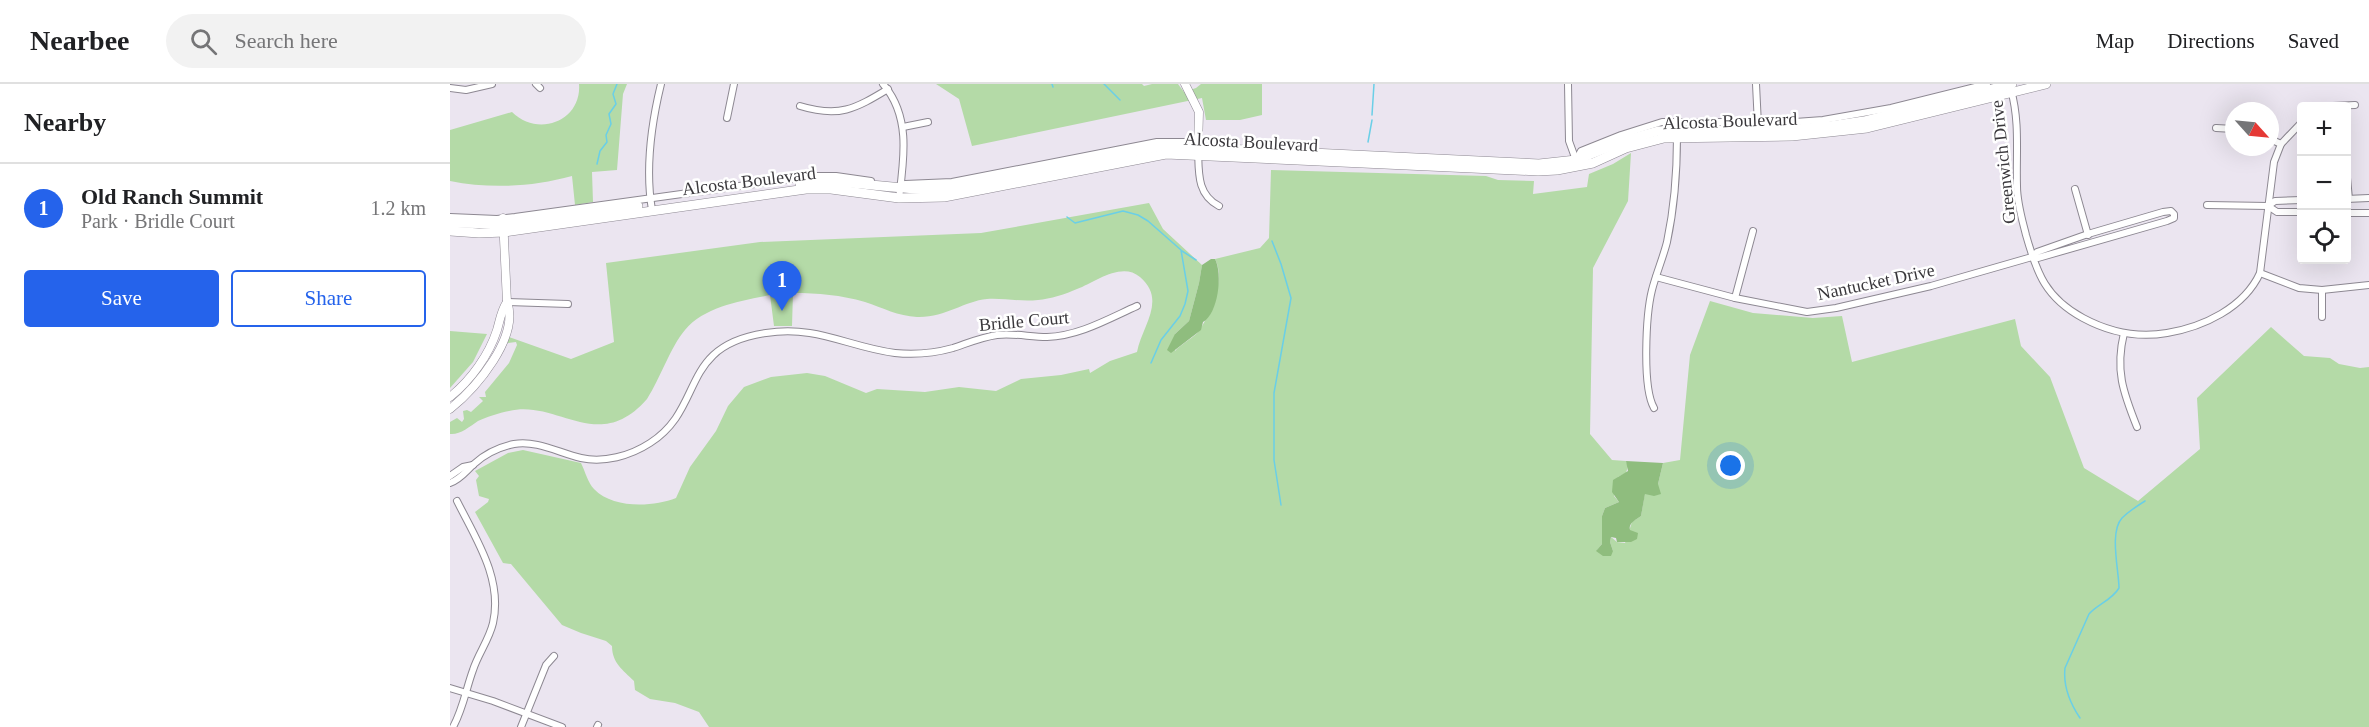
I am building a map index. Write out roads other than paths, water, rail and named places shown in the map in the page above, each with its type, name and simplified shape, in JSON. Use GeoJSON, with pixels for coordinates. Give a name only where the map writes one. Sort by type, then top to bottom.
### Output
{"type":"FeatureCollection","features":[{"type":"Feature","properties":{"kind":"main road","name":"Alcosta Boulevard"},"geometry":{"type":"LineString","coordinates":[[450,223],[504,225],[811,182],[917,191],[944,189],[1162,146],[1198,152],[1539,164],[1577,163],[1642,134],[1796,129],[1864,121],[2011,86],[2046,84]]}},
{"type":"Feature","properties":{"kind":"main road","name":"Alcosta Boulevard"},"geometry":{"type":"LineString","coordinates":[[450,231],[479,234],[504,225]]}},
{"type":"Feature","properties":{"kind":"street"},"geometry":{"type":"LineString","coordinates":[[450,88],[466,90],[492,84]]}},
{"type":"Feature","properties":{"kind":"street"},"geometry":{"type":"LineString","coordinates":[[651,204],[648,176],[656,106],[661,84]]}},
{"type":"Feature","properties":{"kind":"street"},"geometry":{"type":"LineString","coordinates":[[727,118],[734,84]]}},
{"type":"Feature","properties":{"kind":"street"},"geometry":{"type":"LineString","coordinates":[[1185,84],[1199,112],[1200,184],[1211,201],[1219,206]]}},
{"type":"Feature","properties":{"kind":"street"},"geometry":{"type":"LineString","coordinates":[[1568,84],[1567,126],[1569,141],[1577,163]]}},
{"type":"Feature","properties":{"kind":"street"},"geometry":{"type":"LineString","coordinates":[[1756,84],[1758,130]]}},
{"type":"Feature","properties":{"kind":"street","name":"Alcosta Boulevard"},"geometry":{"type":"LineString","coordinates":[[1577,163],[1581,151],[1621,135],[1662,123],[1758,130],[1862,114],[1988,84]]}},
{"type":"Feature","properties":{"kind":"street","name":"Greenwich Drive"},"geometry":{"type":"LineString","coordinates":[[2011,86],[2017,122],[2019,204],[2032,257],[2044,285],[2061,303],[2092,322],[2141,336],[2167,333],[2203,323],[2236,303],[2251,289],[2260,273],[2274,162],[2281,144],[2297,126]]}},
{"type":"Feature","properties":{"kind":"street"},"geometry":{"type":"LineString","coordinates":[[800,106],[815,111],[848,111],[858,108],[885,87],[898,108],[903,127],[904,160],[900,190]]}},
{"type":"Feature","properties":{"kind":"street"},"geometry":{"type":"LineString","coordinates":[[2351,105],[2355,105]]}},
{"type":"Feature","properties":{"kind":"street"},"geometry":{"type":"LineString","coordinates":[[903,127],[928,122]]}},
{"type":"Feature","properties":{"kind":"street"},"geometry":{"type":"LineString","coordinates":[[2216,128],[2225,128]]}},
{"type":"Feature","properties":{"kind":"street"},"geometry":{"type":"LineString","coordinates":[[1654,408],[1650,402],[1648,379],[1647,327],[1651,292],[1666,242],[1677,161],[1677,133]]}},
{"type":"Feature","properties":{"kind":"street"},"geometry":{"type":"LineString","coordinates":[[2076,189],[2090,242]]}},
{"type":"Feature","properties":{"kind":"street"},"geometry":{"type":"LineString","coordinates":[[2351,199],[2369,198]]}},
{"type":"Feature","properties":{"kind":"street"},"geometry":{"type":"LineString","coordinates":[[2268,206],[2275,201],[2297,200]]}},
{"type":"Feature","properties":{"kind":"street"},"geometry":{"type":"LineString","coordinates":[[2207,205],[2268,206],[2277,212],[2297,212]]}},
{"type":"Feature","properties":{"kind":"street","name":"Nantucket Drive"},"geometry":{"type":"LineString","coordinates":[[1656,277],[1735,298],[1807,312],[1836,308],[1931,286],[2032,257],[2038,258],[2170,220],[2174,218],[2174,214],[2168,211],[2126,222],[2037,252],[2032,257]]}},
{"type":"Feature","properties":{"kind":"street"},"geometry":{"type":"LineString","coordinates":[[2351,213],[2369,213]]}},
{"type":"Feature","properties":{"kind":"street","name":"Alcosta Boulevard"},"geometry":{"type":"LineString","coordinates":[[450,217],[504,225]]}},
{"type":"Feature","properties":{"kind":"street"},"geometry":{"type":"LineString","coordinates":[[2126,222],[2128,232]]}},
{"type":"Feature","properties":{"kind":"street"},"geometry":{"type":"LineString","coordinates":[[450,409],[475,386],[499,349],[511,313],[507,303],[504,225]]}},
{"type":"Feature","properties":{"kind":"street"},"geometry":{"type":"LineString","coordinates":[[1735,298],[1753,231]]}},
{"type":"Feature","properties":{"kind":"street"},"geometry":{"type":"LineString","coordinates":[[2260,273],[2299,288],[2322,290],[2369,285]]}},
{"type":"Feature","properties":{"kind":"street"},"geometry":{"type":"LineString","coordinates":[[2322,290],[2322,317]]}},
{"type":"Feature","properties":{"kind":"street"},"geometry":{"type":"LineString","coordinates":[[507,303],[568,304]]}},
{"type":"Feature","properties":{"kind":"street"},"geometry":{"type":"LineString","coordinates":[[450,397],[479,365],[490,346],[507,303]]}},
{"type":"Feature","properties":{"kind":"street","name":"Bridle Court"},"geometry":{"type":"LineString","coordinates":[[450,483],[499,448],[522,443],[591,459],[614,458],[635,451],[658,437],[674,420],[700,370],[712,354],[741,338],[773,332],[811,332],[893,352],[925,353],[997,335],[1047,337],[1073,333],[1097,325],[1137,306]]}},
{"type":"Feature","properties":{"kind":"street"},"geometry":{"type":"LineString","coordinates":[[2124,333],[2119,355],[2120,375],[2137,427]]}},
{"type":"Feature","properties":{"kind":"street","name":"Bridle Court"},"geometry":{"type":"LineString","coordinates":[[450,476],[473,465]]}},
{"type":"Feature","properties":{"kind":"street"},"geometry":{"type":"LineString","coordinates":[[453,727],[473,668],[493,625],[496,604],[488,563],[457,501]]}},
{"type":"Feature","properties":{"kind":"street"},"geometry":{"type":"LineString","coordinates":[[521,727],[546,665],[554,656]]}},
{"type":"Feature","properties":{"kind":"street"},"geometry":{"type":"LineString","coordinates":[[450,688],[562,727]]}},
{"type":"Feature","properties":{"kind":"waterway"},"geometry":{"type":"LineString","coordinates":[[597,164],[600,151],[607,142],[606,135],[611,124],[609,114],[616,104],[613,94],[617,84]]}},
{"type":"Feature","properties":{"kind":"waterway"},"geometry":{"type":"LineString","coordinates":[[1104,84],[1120,100]]}},
{"type":"Feature","properties":{"kind":"waterway"},"geometry":{"type":"LineString","coordinates":[[1372,115],[1374,84]]}},
{"type":"Feature","properties":{"kind":"waterway"},"geometry":{"type":"LineString","coordinates":[[1368,142],[1372,120]]}},
{"type":"Feature","properties":{"kind":"waterway"},"geometry":{"type":"LineString","coordinates":[[1067,217],[1075,223],[1123,211],[1138,215],[1181,250],[1188,291],[1185,304],[1180,316],[1161,340],[1151,363]]}},
{"type":"Feature","properties":{"kind":"waterway"},"geometry":{"type":"LineString","coordinates":[[1272,241],[1291,298],[1274,393],[1274,460],[1281,505]]}},
{"type":"Feature","properties":{"kind":"waterway"},"geometry":{"type":"LineString","coordinates":[[1182,251],[1196,260]]}},
{"type":"Feature","properties":{"kind":"waterway"},"geometry":{"type":"LineString","coordinates":[[2080,718],[2068,694],[2065,668],[2089,614],[2113,596],[2119,588],[2115,542],[2118,524],[2124,516],[2145,501]]}},
{"type":"Feature","properties":{"kind":"place","name":"Old Ranch Summit"},"geometry":{"type":"Point","coordinates":[782,311]}}]}
